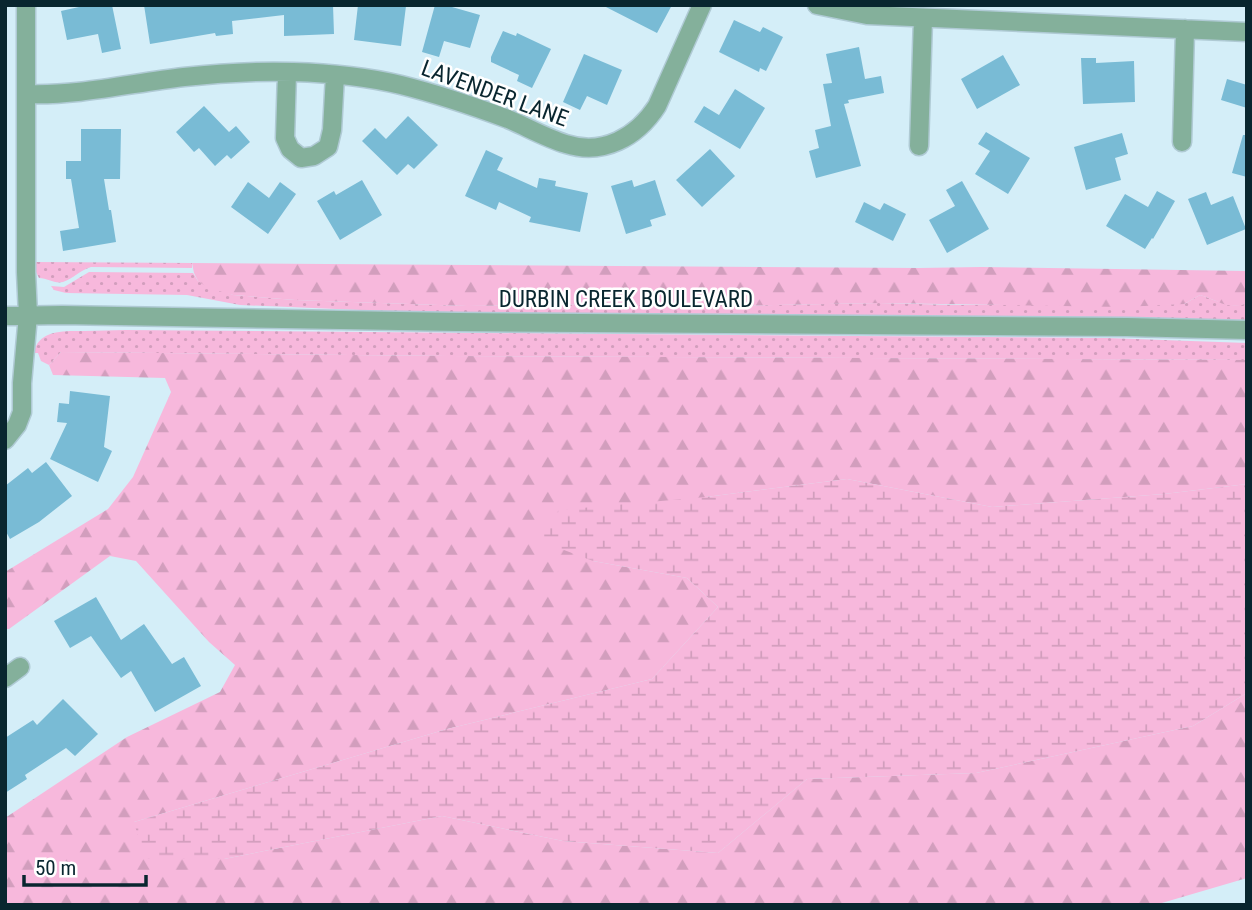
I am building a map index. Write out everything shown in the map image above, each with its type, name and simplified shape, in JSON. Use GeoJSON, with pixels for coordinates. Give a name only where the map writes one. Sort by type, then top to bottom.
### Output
{"type":"FeatureCollection","features":[{"type":"Feature","properties":{"kind":"street"},"geometry":{"type":"LineString","coordinates":[[5,440],[17,425],[22,412],[28,315],[26,5]]}},
{"type":"Feature","properties":{"kind":"street","name":"LAVENDER LANE"},"geometry":{"type":"LineString","coordinates":[[26,94],[80,93],[207,74],[257,72],[335,75],[400,85],[452,99],[564,144],[585,148],[617,142],[636,131],[651,115],[702,5]]}},
{"type":"Feature","properties":{"kind":"street"},"geometry":{"type":"LineString","coordinates":[[817,5],[867,15],[1247,32]]}},
{"type":"Feature","properties":{"kind":"street"},"geometry":{"type":"LineString","coordinates":[[919,146],[923,18]]}},
{"type":"Feature","properties":{"kind":"street"},"geometry":{"type":"LineString","coordinates":[[1182,142],[1185,29]]}},
{"type":"Feature","properties":{"kind":"street"},"geometry":{"type":"LineString","coordinates":[[288,73],[285,138],[290,149],[300,158],[314,156],[328,147],[332,130],[335,75]]}},
{"type":"Feature","properties":{"kind":"street","name":"DURBIN CREEK BOULEVARD"},"geometry":{"type":"LineString","coordinates":[[5,316],[1247,330]]}},
{"type":"Feature","properties":{"kind":"green space"},"geometry":{"type":"Polygon","coordinates":[[[36,262],[192,263],[192,268],[91,267],[67,281],[60,282],[39,278],[36,262]]]}},
{"type":"Feature","properties":{"kind":"green space"},"geometry":{"type":"Polygon","coordinates":[[[192,263],[1247,271],[1247,303],[1235,306],[1223,304],[1200,295],[1184,304],[1123,307],[879,303],[680,307],[619,304],[467,306],[295,300],[233,295],[208,288],[198,281],[192,263]]]}},
{"type":"Feature","properties":{"kind":"green space"},"geometry":{"type":"Polygon","coordinates":[[[89,272],[193,273],[198,281],[233,295],[467,306],[1184,304],[1200,295],[1229,305],[1247,303],[1247,320],[454,314],[240,305],[187,295],[66,293],[54,290],[51,286],[64,287],[89,272]]]}},
{"type":"Feature","properties":{"kind":"green space"},"geometry":{"type":"Polygon","coordinates":[[[125,330],[1107,338],[1247,343],[1247,360],[61,352],[49,365],[41,361],[38,353],[34,353],[41,339],[54,333],[125,330]]]}},
{"type":"Feature","properties":{"kind":"green space"},"geometry":{"type":"Polygon","coordinates":[[[61,352],[1247,360],[1247,484],[1164,494],[992,507],[847,479],[706,497],[593,561],[687,578],[718,607],[652,679],[447,729],[134,822],[224,859],[442,816],[563,841],[718,853],[807,779],[976,773],[1193,726],[1247,693],[1247,878],[1155,905],[5,905],[5,818],[127,737],[220,692],[235,665],[209,642],[136,561],[110,556],[9,629],[5,629],[5,572],[108,509],[133,477],[171,392],[165,378],[53,375],[49,365],[61,352]]]}},
{"type":"Feature","properties":{"kind":"green space"},"geometry":{"type":"Polygon","coordinates":[[[847,479],[992,507],[1164,494],[1247,484],[1247,693],[1193,726],[976,773],[807,779],[718,853],[563,841],[442,816],[224,859],[144,859],[134,822],[447,729],[652,679],[718,607],[687,578],[593,561],[535,539],[559,510],[706,497],[847,479]]]}},
{"type":"Feature","properties":{"kind":"building"},"geometry":{"type":"Polygon","coordinates":[[[88,5],[112,5],[121,49],[102,53],[98,34],[67,40],[61,11],[88,5]]]}},
{"type":"Feature","properties":{"kind":"building"},"geometry":{"type":"Polygon","coordinates":[[[144,5],[333,5],[334,34],[284,36],[284,15],[232,21],[233,34],[216,36],[215,33],[150,44],[144,5]]]}},
{"type":"Feature","properties":{"kind":"building"},"geometry":{"type":"Polygon","coordinates":[[[358,5],[406,6],[401,46],[354,40],[358,5]]]}},
{"type":"Feature","properties":{"kind":"building"},"geometry":{"type":"Polygon","coordinates":[[[435,5],[445,5],[480,15],[470,48],[444,41],[439,57],[422,52],[435,5]]]}},
{"type":"Feature","properties":{"kind":"building"},"geometry":{"type":"Polygon","coordinates":[[[602,5],[672,5],[657,33],[602,5]]]}},
{"type":"Feature","properties":{"kind":"building"},"geometry":{"type":"Polygon","coordinates":[[[734,20],[760,32],[763,27],[783,37],[766,71],[760,68],[759,72],[719,52],[734,20]]]}},
{"type":"Feature","properties":{"kind":"building"},"geometry":{"type":"Polygon","coordinates":[[[503,31],[516,36],[517,33],[551,49],[532,88],[517,81],[519,75],[491,62],[503,31]]]}},
{"type":"Feature","properties":{"kind":"building"},"geometry":{"type":"Polygon","coordinates":[[[859,47],[865,79],[881,76],[884,93],[848,100],[849,103],[844,104],[861,166],[816,178],[809,151],[819,148],[815,130],[831,126],[823,84],[832,83],[826,54],[859,47]]]}},
{"type":"Feature","properties":{"kind":"building"},"geometry":{"type":"Polygon","coordinates":[[[584,54],[622,70],[607,105],[587,96],[580,110],[563,102],[584,54]]]}},
{"type":"Feature","properties":{"kind":"building"},"geometry":{"type":"Polygon","coordinates":[[[1003,55],[1020,85],[977,109],[961,79],[1003,55]]]}},
{"type":"Feature","properties":{"kind":"building"},"geometry":{"type":"Polygon","coordinates":[[[1081,58],[1096,58],[1096,63],[1134,61],[1135,102],[1083,104],[1081,58]]]}},
{"type":"Feature","properties":{"kind":"building"},"geometry":{"type":"Polygon","coordinates":[[[1227,79],[1247,85],[1247,108],[1221,100],[1227,79]]]}},
{"type":"Feature","properties":{"kind":"building"},"geometry":{"type":"Polygon","coordinates":[[[735,89],[765,108],[740,149],[694,122],[704,106],[719,115],[735,89]]]}},
{"type":"Feature","properties":{"kind":"building"},"geometry":{"type":"Polygon","coordinates":[[[204,106],[229,132],[236,126],[250,142],[231,159],[227,155],[215,166],[199,148],[194,152],[176,132],[204,106]]]}},
{"type":"Feature","properties":{"kind":"building"},"geometry":{"type":"Polygon","coordinates":[[[408,116],[438,145],[414,169],[408,164],[397,175],[362,141],[375,128],[386,139],[408,116]]]}},
{"type":"Feature","properties":{"kind":"building"},"geometry":{"type":"Polygon","coordinates":[[[81,129],[121,129],[120,179],[104,179],[116,242],[63,251],[60,231],[79,228],[71,179],[66,179],[66,161],[81,161],[81,129]]]}},
{"type":"Feature","properties":{"kind":"building"},"geometry":{"type":"Polygon","coordinates":[[[986,132],[1030,158],[1008,194],[975,174],[990,151],[978,144],[986,132]]]}},
{"type":"Feature","properties":{"kind":"building"},"geometry":{"type":"Polygon","coordinates":[[[1122,133],[1128,154],[1115,158],[1121,180],[1086,190],[1074,147],[1122,133]]]}},
{"type":"Feature","properties":{"kind":"building"},"geometry":{"type":"Polygon","coordinates":[[[1243,135],[1247,135],[1247,177],[1232,173],[1243,135]]]}},
{"type":"Feature","properties":{"kind":"building"},"geometry":{"type":"Polygon","coordinates":[[[710,149],[735,176],[702,207],[676,180],[710,149]]]}},
{"type":"Feature","properties":{"kind":"building"},"geometry":{"type":"Polygon","coordinates":[[[486,150],[503,158],[497,170],[537,188],[539,178],[556,181],[555,186],[588,193],[580,232],[529,222],[531,217],[499,202],[496,210],[465,196],[486,150]]]}},
{"type":"Feature","properties":{"kind":"building"},"geometry":{"type":"Polygon","coordinates":[[[362,180],[382,215],[340,240],[317,201],[334,191],[336,195],[362,180]]]}},
{"type":"Feature","properties":{"kind":"building"},"geometry":{"type":"Polygon","coordinates":[[[632,180],[634,187],[655,180],[666,215],[650,220],[652,226],[626,234],[611,186],[632,180]]]}},
{"type":"Feature","properties":{"kind":"building"},"geometry":{"type":"Polygon","coordinates":[[[962,181],[989,229],[947,253],[929,220],[955,206],[946,190],[962,181]]]}},
{"type":"Feature","properties":{"kind":"building"},"geometry":{"type":"Polygon","coordinates":[[[248,182],[269,198],[280,182],[296,194],[268,234],[231,207],[248,182]]]}},
{"type":"Feature","properties":{"kind":"building"},"geometry":{"type":"Polygon","coordinates":[[[1157,191],[1175,201],[1145,249],[1106,226],[1125,194],[1148,207],[1157,191]]]}},
{"type":"Feature","properties":{"kind":"building"},"geometry":{"type":"Polygon","coordinates":[[[1206,192],[1211,205],[1233,196],[1246,229],[1207,245],[1188,199],[1206,192]]]}},
{"type":"Feature","properties":{"kind":"building"},"geometry":{"type":"Polygon","coordinates":[[[864,202],[880,210],[884,203],[906,214],[893,241],[855,222],[864,202]]]}},
{"type":"Feature","properties":{"kind":"building"},"geometry":{"type":"Polygon","coordinates":[[[70,391],[110,396],[104,447],[112,451],[98,482],[50,459],[67,423],[57,422],[59,403],[69,404],[70,391]]]}},
{"type":"Feature","properties":{"kind":"building"},"geometry":{"type":"Polygon","coordinates":[[[46,462],[72,496],[39,522],[10,539],[5,530],[5,486],[28,468],[32,473],[46,462]]]}},
{"type":"Feature","properties":{"kind":"building"},"geometry":{"type":"Polygon","coordinates":[[[96,597],[121,640],[144,624],[172,664],[184,657],[201,686],[155,712],[131,671],[121,678],[91,636],[70,648],[54,621],[96,597]]]}},
{"type":"Feature","properties":{"kind":"building"},"geometry":{"type":"Polygon","coordinates":[[[63,699],[98,734],[75,756],[66,748],[25,775],[27,779],[5,793],[5,738],[33,720],[37,725],[63,699]]]}}]}
